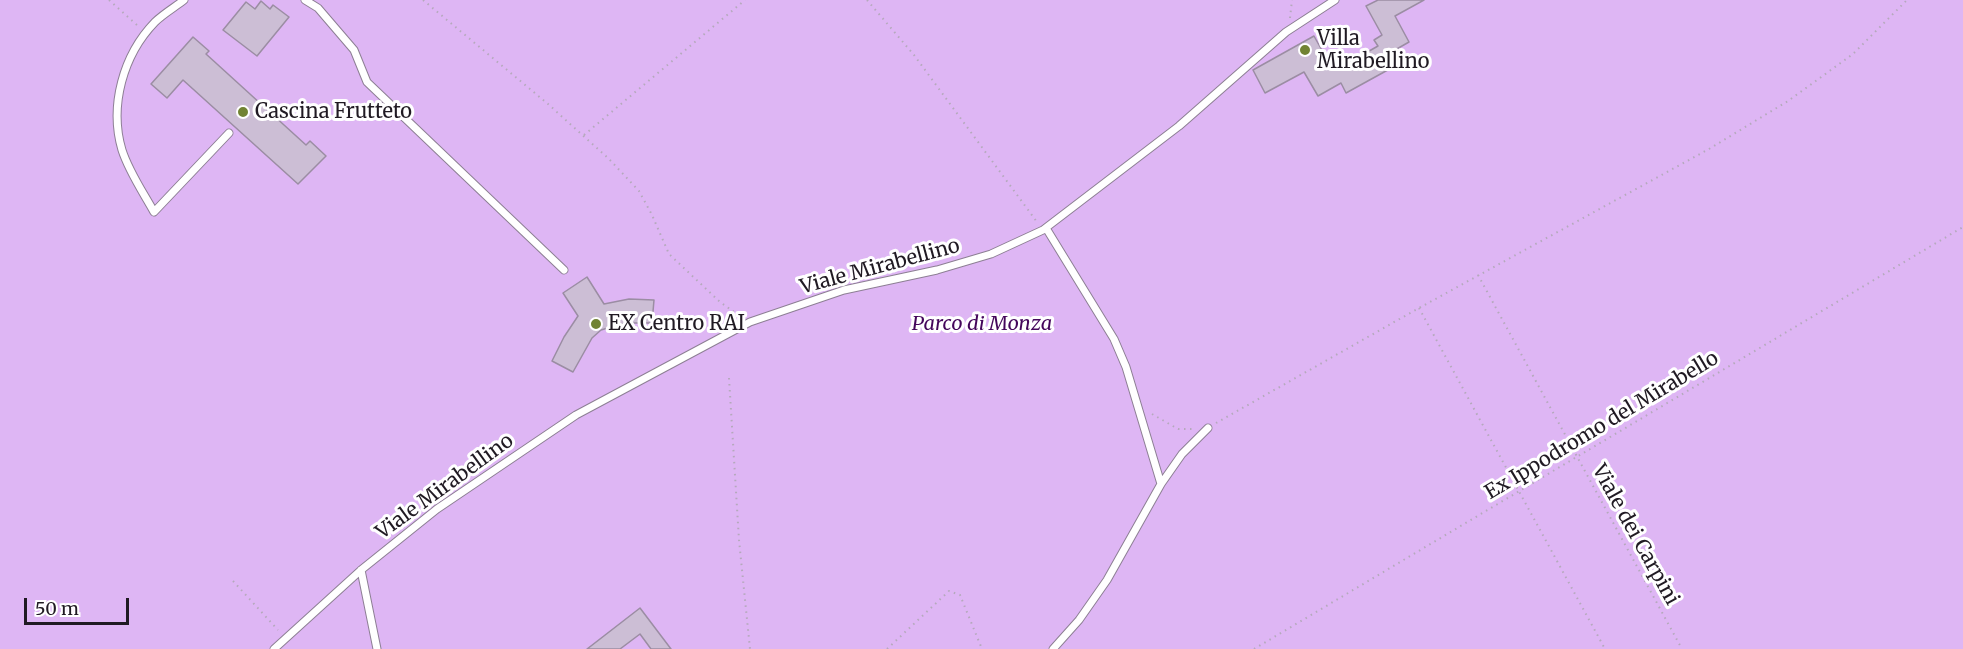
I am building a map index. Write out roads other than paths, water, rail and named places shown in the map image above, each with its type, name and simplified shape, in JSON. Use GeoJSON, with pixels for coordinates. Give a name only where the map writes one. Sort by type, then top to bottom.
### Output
{"type":"FeatureCollection","features":[{"type":"Feature","properties":{"kind":"lane"},"geometry":{"type":"LineString","coordinates":[[184,0],[155,22],[133,50],[120,88],[119,133],[123,151],[130,169],[154,212],[229,133]]}},
{"type":"Feature","properties":{"kind":"lane"},"geometry":{"type":"LineString","coordinates":[[305,0],[318,8],[354,50],[367,82],[564,270]]}},
{"type":"Feature","properties":{"kind":"lane","name":"Viale Mirabellino"},"geometry":{"type":"LineString","coordinates":[[274,649],[361,570],[437,509],[576,415],[750,322],[844,290],[937,270],[991,254],[1044,229],[1179,126],[1286,32],[1335,0]]}},
{"type":"Feature","properties":{"kind":"lane"},"geometry":{"type":"LineString","coordinates":[[1044,229],[1064,254],[1114,339],[1126,367],[1161,484]]}},
{"type":"Feature","properties":{"kind":"lane"},"geometry":{"type":"LineString","coordinates":[[1053,649],[1079,620],[1107,580],[1161,484],[1182,454],[1208,428]]}},
{"type":"Feature","properties":{"kind":"lane"},"geometry":{"type":"LineString","coordinates":[[361,570],[377,649]]}},
{"type":"Feature","properties":{"kind":"place","name":"Villa Mirabellino"},"geometry":{"type":"Point","coordinates":[1305,50]}},
{"type":"Feature","properties":{"kind":"place","name":"Cascina Frutteto"},"geometry":{"type":"Point","coordinates":[243,112]}},
{"type":"Feature","properties":{"kind":"place","name":"EX Centro RAI"},"geometry":{"type":"Point","coordinates":[596,324]}},
{"type":"Feature","properties":{"kind":"park label","name":"Parco di Monza"},"geometry":{"type":"Point","coordinates":[982,324]}}]}
